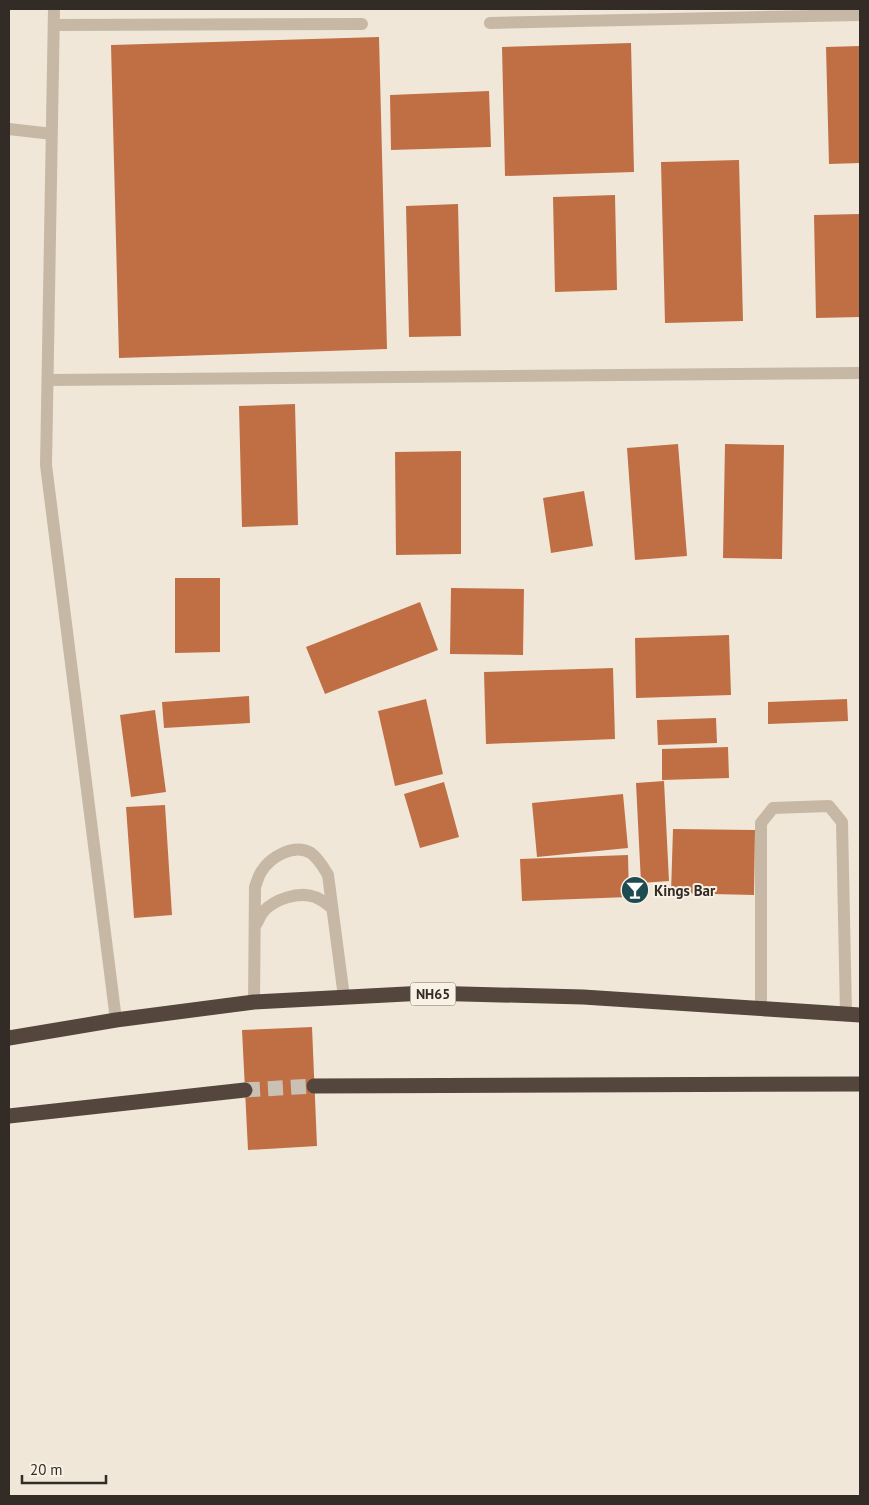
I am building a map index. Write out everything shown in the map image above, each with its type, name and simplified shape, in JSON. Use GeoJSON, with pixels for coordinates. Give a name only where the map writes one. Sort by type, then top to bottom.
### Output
{"type":"FeatureCollection","features":[{"type":"Feature","properties":{"kind":"highway","name":"NH65"},"geometry":{"type":"LineString","coordinates":[[9,1038],[116,1020],[254,1002],[425,994],[583,997],[853,1015]]}},
{"type":"Feature","properties":{"kind":"highway"},"geometry":{"type":"LineString","coordinates":[[314,1086],[860,1084]]}},
{"type":"Feature","properties":{"kind":"highway"},"geometry":{"type":"LineString","coordinates":[[9,1116],[245,1090]]}},
{"type":"Feature","properties":{"kind":"street"},"geometry":{"type":"LineString","coordinates":[[54,9],[46,465],[116,1020]]}},
{"type":"Feature","properties":{"kind":"street"},"geometry":{"type":"LineString","coordinates":[[490,23],[860,15]]}},
{"type":"Feature","properties":{"kind":"street"},"geometry":{"type":"LineString","coordinates":[[54,25],[362,24]]}},
{"type":"Feature","properties":{"kind":"street"},"geometry":{"type":"LineString","coordinates":[[9,129],[52,134]]}},
{"type":"Feature","properties":{"kind":"street"},"geometry":{"type":"LineString","coordinates":[[48,380],[860,373]]}},
{"type":"Feature","properties":{"kind":"street"},"geometry":{"type":"LineString","coordinates":[[761,1008],[761,823],[772,808],[829,806],[842,822],[853,1015]]}},
{"type":"Feature","properties":{"kind":"street"},"geometry":{"type":"LineString","coordinates":[[254,1002],[255,887],[261,871],[278,855],[296,849],[310,852],[319,860],[328,875],[344,997]]}},
{"type":"Feature","properties":{"kind":"street"},"geometry":{"type":"LineString","coordinates":[[254,928],[264,912],[274,903],[291,896],[306,894],[317,897],[332,908]]}},
{"type":"Feature","properties":{"kind":"building"},"geometry":{"type":"Polygon","coordinates":[[[379,37],[387,349],[119,358],[111,45],[379,37]]]}},
{"type":"Feature","properties":{"kind":"building"},"geometry":{"type":"Polygon","coordinates":[[[631,43],[634,172],[505,176],[502,47],[631,43]]]}},
{"type":"Feature","properties":{"kind":"building"},"geometry":{"type":"Polygon","coordinates":[[[860,46],[860,163],[829,164],[826,47],[860,46]]]}},
{"type":"Feature","properties":{"kind":"building"},"geometry":{"type":"Polygon","coordinates":[[[489,91],[491,147],[391,150],[390,95],[489,91]]]}},
{"type":"Feature","properties":{"kind":"building"},"geometry":{"type":"Polygon","coordinates":[[[739,160],[743,321],[665,323],[661,162],[739,160]]]}},
{"type":"Feature","properties":{"kind":"building"},"geometry":{"type":"Polygon","coordinates":[[[615,195],[617,290],[555,292],[553,197],[615,195]]]}},
{"type":"Feature","properties":{"kind":"building"},"geometry":{"type":"Polygon","coordinates":[[[458,204],[461,336],[409,337],[406,206],[458,204]]]}},
{"type":"Feature","properties":{"kind":"building"},"geometry":{"type":"Polygon","coordinates":[[[860,214],[860,317],[816,318],[814,215],[860,214]]]}},
{"type":"Feature","properties":{"kind":"building"},"geometry":{"type":"Polygon","coordinates":[[[295,404],[298,525],[242,527],[239,406],[295,404]]]}},
{"type":"Feature","properties":{"kind":"building"},"geometry":{"type":"Polygon","coordinates":[[[678,444],[687,556],[635,560],[627,448],[678,444]]]}},
{"type":"Feature","properties":{"kind":"building"},"geometry":{"type":"Polygon","coordinates":[[[725,444],[784,445],[782,559],[723,558],[725,444]]]}},
{"type":"Feature","properties":{"kind":"building"},"geometry":{"type":"Polygon","coordinates":[[[461,451],[461,554],[396,555],[395,452],[461,451]]]}},
{"type":"Feature","properties":{"kind":"building"},"geometry":{"type":"Polygon","coordinates":[[[584,491],[593,546],[551,553],[543,498],[584,491]]]}},
{"type":"Feature","properties":{"kind":"building"},"geometry":{"type":"Polygon","coordinates":[[[175,578],[220,578],[220,652],[175,653],[175,578]]]}},
{"type":"Feature","properties":{"kind":"building"},"geometry":{"type":"Polygon","coordinates":[[[451,588],[524,589],[523,655],[450,654],[451,588]]]}},
{"type":"Feature","properties":{"kind":"building"},"geometry":{"type":"Polygon","coordinates":[[[420,602],[438,650],[325,694],[306,647],[420,602]]]}},
{"type":"Feature","properties":{"kind":"building"},"geometry":{"type":"Polygon","coordinates":[[[729,635],[731,695],[636,698],[635,638],[729,635]]]}},
{"type":"Feature","properties":{"kind":"building"},"geometry":{"type":"Polygon","coordinates":[[[613,668],[615,739],[486,744],[484,672],[613,668]]]}},
{"type":"Feature","properties":{"kind":"building"},"geometry":{"type":"Polygon","coordinates":[[[249,696],[250,723],[164,728],[162,702],[249,696]]]}},
{"type":"Feature","properties":{"kind":"building"},"geometry":{"type":"Polygon","coordinates":[[[426,699],[443,774],[395,786],[378,711],[426,699]]]}},
{"type":"Feature","properties":{"kind":"building"},"geometry":{"type":"Polygon","coordinates":[[[847,699],[848,721],[768,724],[768,702],[847,699]]]}},
{"type":"Feature","properties":{"kind":"building"},"geometry":{"type":"Polygon","coordinates":[[[155,710],[166,792],[131,797],[120,715],[155,710]]]}},
{"type":"Feature","properties":{"kind":"building"},"geometry":{"type":"Polygon","coordinates":[[[716,718],[717,743],[658,745],[657,720],[716,718]]]}},
{"type":"Feature","properties":{"kind":"building"},"geometry":{"type":"Polygon","coordinates":[[[728,747],[729,778],[662,780],[662,749],[728,747]]]}},
{"type":"Feature","properties":{"kind":"building"},"geometry":{"type":"Polygon","coordinates":[[[664,781],[669,881],[641,883],[636,783],[664,781]]]}},
{"type":"Feature","properties":{"kind":"building"},"geometry":{"type":"Polygon","coordinates":[[[444,782],[459,837],[420,848],[404,794],[444,782]]]}},
{"type":"Feature","properties":{"kind":"building"},"geometry":{"type":"Polygon","coordinates":[[[623,794],[628,848],[537,857],[532,803],[623,794]]]}},
{"type":"Feature","properties":{"kind":"building"},"geometry":{"type":"Polygon","coordinates":[[[165,805],[172,915],[134,918],[126,807],[165,805]]]}},
{"type":"Feature","properties":{"kind":"building"},"geometry":{"type":"Polygon","coordinates":[[[673,829],[755,830],[754,895],[671,893],[673,829]]]}},
{"type":"Feature","properties":{"kind":"building"},"geometry":{"type":"Polygon","coordinates":[[[628,855],[629,897],[522,901],[520,859],[628,855]]]}},
{"type":"Feature","properties":{"kind":"building"},"geometry":{"type":"Polygon","coordinates":[[[312,1027],[317,1146],[248,1150],[242,1030],[312,1027]]]}},
{"type":"Feature","properties":{"kind":"tunnel"},"geometry":{"type":"LineString","coordinates":[[245,1090],[314,1086]]}},
{"type":"Feature","properties":{"kind":"place","name":"Kings Bar"},"geometry":{"type":"Point","coordinates":[635,890]}}]}
